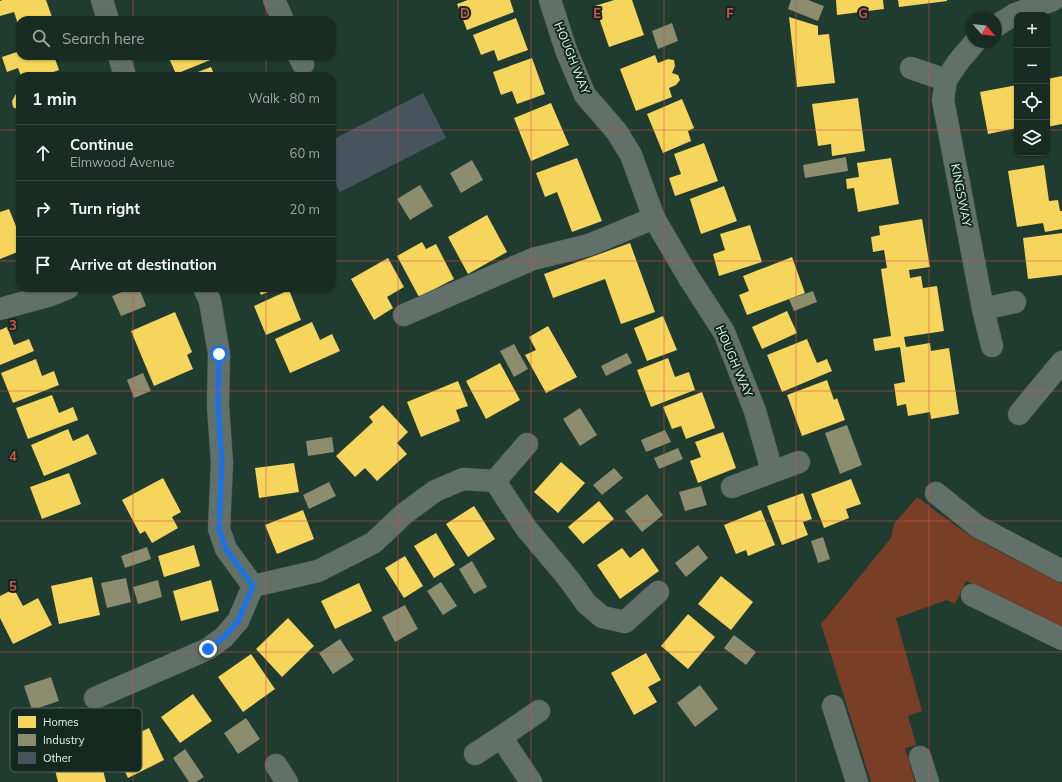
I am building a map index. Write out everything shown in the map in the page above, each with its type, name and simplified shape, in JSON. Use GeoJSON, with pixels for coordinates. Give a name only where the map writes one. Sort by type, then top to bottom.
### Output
{"type":"FeatureCollection","features":[{"type":"Feature","properties":{"kind":"street"},"geometry":{"type":"LineString","coordinates":[[102,0],[107,16]]}},
{"type":"Feature","properties":{"kind":"street"},"geometry":{"type":"LineString","coordinates":[[274,0],[281,16]]}},
{"type":"Feature","properties":{"kind":"street","name":"HOUGH WAY"},"geometry":{"type":"LineString","coordinates":[[550,0],[566,50],[585,95],[617,132],[632,155],[654,218],[689,278],[724,332],[755,411],[772,471]]}},
{"type":"Feature","properties":{"kind":"street"},"geometry":{"type":"LineString","coordinates":[[1002,22],[1016,14],[1053,0]]}},
{"type":"Feature","properties":{"kind":"street","name":"KINGSWAY"},"geometry":{"type":"LineString","coordinates":[[970,48],[946,80],[943,100],[983,309],[992,346]]}},
{"type":"Feature","properties":{"kind":"street"},"geometry":{"type":"LineString","coordinates":[[120,60],[124,72]]}},
{"type":"Feature","properties":{"kind":"street"},"geometry":{"type":"LineString","coordinates":[[911,68],[946,80]]}},
{"type":"Feature","properties":{"kind":"street"},"geometry":{"type":"LineString","coordinates":[[404,315],[533,259],[589,245],[654,218]]}},
{"type":"Feature","properties":{"kind":"street"},"geometry":{"type":"LineString","coordinates":[[0,309],[58,292]]}},
{"type":"Feature","properties":{"kind":"street"},"geometry":{"type":"LineString","coordinates":[[206,292],[210,301],[219,354],[218,406],[222,462],[219,529],[226,549],[253,586]]}},
{"type":"Feature","properties":{"kind":"street"},"geometry":{"type":"LineString","coordinates":[[983,309],[1014,302]]}},
{"type":"Feature","properties":{"kind":"street"},"geometry":{"type":"LineString","coordinates":[[1019,414],[1062,362]]}},
{"type":"Feature","properties":{"kind":"street"},"geometry":{"type":"LineString","coordinates":[[495,481],[528,444]]}},
{"type":"Feature","properties":{"kind":"street"},"geometry":{"type":"LineString","coordinates":[[732,487],[799,462]]}},
{"type":"Feature","properties":{"kind":"street"},"geometry":{"type":"LineString","coordinates":[[253,586],[318,571],[373,543],[405,514],[436,491],[463,479],[495,481]]}},
{"type":"Feature","properties":{"kind":"street"},"geometry":{"type":"LineString","coordinates":[[495,481],[526,528],[568,578],[586,603],[602,617],[625,622],[658,592]]}},
{"type":"Feature","properties":{"kind":"street"},"geometry":{"type":"LineString","coordinates":[[936,493],[977,526],[1062,571]]}},
{"type":"Feature","properties":{"kind":"street"},"geometry":{"type":"LineString","coordinates":[[95,698],[208,649],[224,637],[238,621],[253,586]]}},
{"type":"Feature","properties":{"kind":"street"},"geometry":{"type":"LineString","coordinates":[[972,595],[1062,639]]}},
{"type":"Feature","properties":{"kind":"street"},"geometry":{"type":"LineString","coordinates":[[833,706],[857,782]]}},
{"type":"Feature","properties":{"kind":"street"},"geometry":{"type":"LineString","coordinates":[[475,754],[539,711]]}},
{"type":"Feature","properties":{"kind":"street"},"geometry":{"type":"LineString","coordinates":[[501,737],[531,782]]}},
{"type":"Feature","properties":{"kind":"street"},"geometry":{"type":"LineString","coordinates":[[920,758],[928,782]]}},
{"type":"Feature","properties":{"kind":"shaded area"},"geometry":{"type":"Polygon","coordinates":[[[917,497],[956,526],[990,547],[1062,584],[1062,628],[966,581],[955,604],[947,600],[896,618],[922,711],[908,716],[916,745],[905,748],[915,782],[871,782],[821,624],[891,538],[894,524],[917,497]]]}},
{"type":"Feature","properties":{"kind":"building: Homes"},"geometry":{"type":"Polygon","coordinates":[[[46,0],[52,16],[16,16],[16,18],[14,12],[0,16],[0,1],[46,0]]]}},
{"type":"Feature","properties":{"kind":"building: Homes"},"geometry":{"type":"Polygon","coordinates":[[[468,0],[510,0],[514,12],[467,30],[457,4],[468,0]]]}},
{"type":"Feature","properties":{"kind":"building: Homes"},"geometry":{"type":"Polygon","coordinates":[[[614,0],[632,0],[644,35],[609,47],[595,6],[614,0]]]}},
{"type":"Feature","properties":{"kind":"building: Homes"},"geometry":{"type":"Polygon","coordinates":[[[836,0],[883,0],[884,9],[837,15],[836,0]]]}},
{"type":"Feature","properties":{"kind":"building: Homes"},"geometry":{"type":"Polygon","coordinates":[[[898,0],[947,0],[947,1],[899,7],[898,0]]]}},
{"type":"Feature","properties":{"kind":"building: Homes"},"geometry":{"type":"Polygon","coordinates":[[[789,17],[818,26],[818,35],[829,34],[835,83],[797,87],[789,17]]]}},
{"type":"Feature","properties":{"kind":"building: Homes"},"geometry":{"type":"Polygon","coordinates":[[[516,18],[528,50],[498,61],[494,50],[481,55],[473,35],[516,18]]]}},
{"type":"Feature","properties":{"kind":"building: Homes"},"geometry":{"type":"Polygon","coordinates":[[[16,52],[16,60],[55,60],[59,70],[54,72],[20,72],[18,68],[7,72],[2,57],[16,52]]]}},
{"type":"Feature","properties":{"kind":"building: Homes"},"geometry":{"type":"Polygon","coordinates":[[[655,55],[658,63],[668,59],[674,60],[675,66],[672,73],[678,75],[680,80],[676,85],[669,88],[672,97],[636,111],[620,69],[655,55]]]}},
{"type":"Feature","properties":{"kind":"building: Homes"},"geometry":{"type":"Polygon","coordinates":[[[532,58],[545,94],[517,104],[512,91],[501,95],[493,72],[532,58]]]}},
{"type":"Feature","properties":{"kind":"building: Homes"},"geometry":{"type":"Polygon","coordinates":[[[170,60],[210,60],[181,72],[175,72],[170,60]]]}},
{"type":"Feature","properties":{"kind":"building: Homes"},"geometry":{"type":"Polygon","coordinates":[[[211,67],[213,72],[198,72],[211,67]]]}},
{"type":"Feature","properties":{"kind":"building: Homes"},"geometry":{"type":"Polygon","coordinates":[[[1062,76],[1062,124],[1050,126],[1050,84],[1050,78],[1062,76]]]}},
{"type":"Feature","properties":{"kind":"building: Homes"},"geometry":{"type":"Polygon","coordinates":[[[1014,86],[1014,129],[988,134],[980,92],[1014,86]]]}},
{"type":"Feature","properties":{"kind":"building: Homes"},"geometry":{"type":"Polygon","coordinates":[[[16,94],[16,109],[13,107],[12,101],[16,94]]]}},
{"type":"Feature","properties":{"kind":"building: Homes"},"geometry":{"type":"Polygon","coordinates":[[[858,98],[865,151],[832,156],[831,144],[818,146],[812,104],[858,98]]]}},
{"type":"Feature","properties":{"kind":"building: Homes"},"geometry":{"type":"Polygon","coordinates":[[[682,99],[694,128],[688,131],[691,141],[663,153],[647,114],[682,99]]]}},
{"type":"Feature","properties":{"kind":"building: Homes"},"geometry":{"type":"Polygon","coordinates":[[[551,103],[569,145],[531,161],[514,118],[551,103]]]}},
{"type":"Feature","properties":{"kind":"building: Homes"},"geometry":{"type":"Polygon","coordinates":[[[704,143],[718,181],[675,196],[669,178],[681,174],[674,154],[704,143]]]}},
{"type":"Feature","properties":{"kind":"building: Homes"},"geometry":{"type":"Polygon","coordinates":[[[577,158],[602,221],[572,232],[557,192],[545,197],[536,173],[577,158]]]}},
{"type":"Feature","properties":{"kind":"building: Homes"},"geometry":{"type":"Polygon","coordinates":[[[891,158],[899,204],[858,212],[854,188],[847,189],[846,179],[859,177],[857,163],[891,158]]]}},
{"type":"Feature","properties":{"kind":"building: Homes"},"geometry":{"type":"Polygon","coordinates":[[[1044,165],[1049,201],[1058,200],[1060,211],[1062,211],[1062,229],[1045,232],[1043,223],[1017,227],[1008,171],[1044,165]]]}},
{"type":"Feature","properties":{"kind":"building: Homes"},"geometry":{"type":"Polygon","coordinates":[[[724,186],[737,221],[701,234],[690,199],[724,186]]]}},
{"type":"Feature","properties":{"kind":"building: Homes"},"geometry":{"type":"Polygon","coordinates":[[[9,209],[16,226],[16,253],[0,259],[0,212],[9,209]]]}},
{"type":"Feature","properties":{"kind":"building: Homes"},"geometry":{"type":"Polygon","coordinates":[[[487,215],[507,252],[468,274],[448,237],[487,215]]]}},
{"type":"Feature","properties":{"kind":"building: Homes"},"geometry":{"type":"Polygon","coordinates":[[[922,219],[930,267],[909,270],[910,278],[921,276],[923,288],[937,286],[944,331],[904,337],[906,347],[930,343],[931,351],[949,348],[959,414],[931,419],[930,412],[908,416],[906,404],[897,406],[894,384],[905,382],[900,347],[875,351],[873,339],[891,336],[881,269],[887,268],[884,250],[873,252],[871,237],[880,235],[879,226],[922,219]]]}},
{"type":"Feature","properties":{"kind":"building: Homes"},"geometry":{"type":"Polygon","coordinates":[[[750,225],[762,262],[719,276],[713,254],[725,250],[720,234],[750,225]]]}},
{"type":"Feature","properties":{"kind":"building: Homes"},"geometry":{"type":"Polygon","coordinates":[[[1062,233],[1062,275],[1028,279],[1023,238],[1062,233]]]}},
{"type":"Feature","properties":{"kind":"building: Homes"},"geometry":{"type":"Polygon","coordinates":[[[422,242],[426,249],[436,244],[454,279],[419,297],[397,256],[422,242]]]}},
{"type":"Feature","properties":{"kind":"building: Homes"},"geometry":{"type":"Polygon","coordinates":[[[630,243],[655,312],[621,324],[605,279],[553,298],[544,274],[630,243]]]}},
{"type":"Feature","properties":{"kind":"building: Homes"},"geometry":{"type":"Polygon","coordinates":[[[792,257],[805,293],[747,315],[739,295],[749,291],[743,276],[792,257]]]}},
{"type":"Feature","properties":{"kind":"building: Homes"},"geometry":{"type":"Polygon","coordinates":[[[388,258],[404,287],[387,297],[393,308],[374,320],[351,279],[388,258]]]}},
{"type":"Feature","properties":{"kind":"building: Homes"},"geometry":{"type":"Polygon","coordinates":[[[260,292],[268,292],[261,295],[260,292]]]}},
{"type":"Feature","properties":{"kind":"building: Homes"},"geometry":{"type":"Polygon","coordinates":[[[285,292],[290,292],[301,320],[266,335],[254,306],[285,292]]]}},
{"type":"Feature","properties":{"kind":"building: Homes"},"geometry":{"type":"Polygon","coordinates":[[[787,311],[797,333],[762,349],[752,327],[787,311]]]}},
{"type":"Feature","properties":{"kind":"building: Homes"},"geometry":{"type":"Polygon","coordinates":[[[175,312],[192,352],[187,355],[193,369],[154,386],[131,331],[175,312]]]}},
{"type":"Feature","properties":{"kind":"building: Homes"},"geometry":{"type":"Polygon","coordinates":[[[663,316],[677,350],[647,361],[634,328],[663,316]]]}},
{"type":"Feature","properties":{"kind":"building: Homes"},"geometry":{"type":"Polygon","coordinates":[[[312,322],[320,340],[332,334],[340,351],[290,373],[275,339],[312,322]]]}},
{"type":"Feature","properties":{"kind":"building: Homes"},"geometry":{"type":"Polygon","coordinates":[[[548,326],[577,377],[546,393],[525,355],[536,350],[529,337],[548,326]]]}},
{"type":"Feature","properties":{"kind":"building: Homes"},"geometry":{"type":"Polygon","coordinates":[[[7,327],[14,345],[29,339],[34,351],[0,365],[0,330],[7,327]]]}},
{"type":"Feature","properties":{"kind":"building: Homes"},"geometry":{"type":"Polygon","coordinates":[[[807,339],[817,363],[827,359],[832,371],[782,392],[767,355],[807,339]]]}},
{"type":"Feature","properties":{"kind":"building: Homes"},"geometry":{"type":"Polygon","coordinates":[[[668,358],[675,377],[689,372],[695,390],[651,407],[637,370],[668,358]]]}},
{"type":"Feature","properties":{"kind":"building: Homes"},"geometry":{"type":"Polygon","coordinates":[[[36,359],[42,376],[54,371],[59,385],[13,403],[1,373],[36,359]]]}},
{"type":"Feature","properties":{"kind":"building: Homes"},"geometry":{"type":"Polygon","coordinates":[[[500,363],[520,400],[486,419],[466,381],[500,363]]]}},
{"type":"Feature","properties":{"kind":"building: Homes"},"geometry":{"type":"Polygon","coordinates":[[[827,380],[834,400],[837,398],[845,420],[802,436],[787,395],[827,380]]]}},
{"type":"Feature","properties":{"kind":"building: Homes"},"geometry":{"type":"Polygon","coordinates":[[[458,381],[468,406],[456,410],[460,421],[421,437],[407,402],[458,381]]]}},
{"type":"Feature","properties":{"kind":"building: Homes"},"geometry":{"type":"Polygon","coordinates":[[[702,392],[715,428],[686,439],[681,426],[672,429],[663,407],[702,392]]]}},
{"type":"Feature","properties":{"kind":"building: Homes"},"geometry":{"type":"Polygon","coordinates":[[[52,395],[59,413],[73,407],[78,420],[28,439],[16,408],[52,395]]]}},
{"type":"Feature","properties":{"kind":"building: Homes"},"geometry":{"type":"Polygon","coordinates":[[[383,405],[408,432],[397,443],[407,454],[377,481],[365,468],[355,477],[336,456],[373,422],[369,417],[383,405]]]}},
{"type":"Feature","properties":{"kind":"building: Homes"},"geometry":{"type":"Polygon","coordinates":[[[68,429],[73,441],[88,434],[97,454],[44,476],[31,445],[68,429]]]}},
{"type":"Feature","properties":{"kind":"building: Homes"},"geometry":{"type":"Polygon","coordinates":[[[723,432],[736,468],[698,483],[690,461],[701,457],[695,442],[723,432]]]}},
{"type":"Feature","properties":{"kind":"building: Homes"},"geometry":{"type":"Polygon","coordinates":[[[561,462],[585,483],[558,513],[534,492],[561,462]]]}},
{"type":"Feature","properties":{"kind":"building: Homes"},"geometry":{"type":"Polygon","coordinates":[[[294,463],[299,492],[259,498],[255,468],[294,463]]]}},
{"type":"Feature","properties":{"kind":"building: Homes"},"geometry":{"type":"Polygon","coordinates":[[[69,473],[81,504],[42,519],[30,487],[69,473]]]}},
{"type":"Feature","properties":{"kind":"building: Homes"},"geometry":{"type":"Polygon","coordinates":[[[163,478],[181,512],[172,517],[178,528],[152,543],[145,531],[140,534],[122,500],[163,478]]]}},
{"type":"Feature","properties":{"kind":"building: Homes"},"geometry":{"type":"Polygon","coordinates":[[[851,479],[861,504],[846,509],[849,518],[824,528],[811,494],[851,479]]]}},
{"type":"Feature","properties":{"kind":"building: Homes"},"geometry":{"type":"Polygon","coordinates":[[[803,493],[812,519],[803,522],[808,535],[782,545],[767,506],[803,493]]]}},
{"type":"Feature","properties":{"kind":"building: Homes"},"geometry":{"type":"Polygon","coordinates":[[[599,501],[614,519],[583,544],[568,527],[599,501]]]}},
{"type":"Feature","properties":{"kind":"building: Homes"},"geometry":{"type":"Polygon","coordinates":[[[474,506],[495,539],[468,557],[446,524],[474,506]]]}},
{"type":"Feature","properties":{"kind":"building: Homes"},"geometry":{"type":"Polygon","coordinates":[[[303,510],[314,539],[277,554],[265,525],[303,510]]]}},
{"type":"Feature","properties":{"kind":"building: Homes"},"geometry":{"type":"Polygon","coordinates":[[[761,510],[775,545],[748,556],[746,550],[736,554],[724,525],[761,510]]]}},
{"type":"Feature","properties":{"kind":"building: Homes"},"geometry":{"type":"Polygon","coordinates":[[[436,533],[455,565],[434,578],[414,546],[436,533]]]}},
{"type":"Feature","properties":{"kind":"building: Homes"},"geometry":{"type":"Polygon","coordinates":[[[194,545],[200,566],[164,577],[158,556],[194,545]]]}},
{"type":"Feature","properties":{"kind":"building: Homes"},"geometry":{"type":"Polygon","coordinates":[[[622,548],[630,558],[643,548],[659,571],[620,599],[597,565],[622,548]]]}},
{"type":"Feature","properties":{"kind":"building: Homes"},"geometry":{"type":"Polygon","coordinates":[[[405,556],[423,586],[404,598],[385,568],[405,556]]]}},
{"type":"Feature","properties":{"kind":"building: Homes"},"geometry":{"type":"Polygon","coordinates":[[[721,576],[753,602],[731,630],[698,604],[721,576]]]}},
{"type":"Feature","properties":{"kind":"building: Homes"},"geometry":{"type":"Polygon","coordinates":[[[92,577],[100,615],[59,624],[51,586],[92,577]]]}},
{"type":"Feature","properties":{"kind":"building: Homes"},"geometry":{"type":"Polygon","coordinates":[[[211,580],[219,611],[181,621],[173,591],[211,580]]]}},
{"type":"Feature","properties":{"kind":"building: Homes"},"geometry":{"type":"Polygon","coordinates":[[[359,583],[372,611],[335,629],[321,601],[359,583]]]}},
{"type":"Feature","properties":{"kind":"building: Homes"},"geometry":{"type":"Polygon","coordinates":[[[14,589],[23,606],[38,598],[52,625],[13,644],[0,618],[0,596],[14,589]]]}},
{"type":"Feature","properties":{"kind":"building: Homes"},"geometry":{"type":"Polygon","coordinates":[[[688,614],[715,637],[688,669],[661,646],[688,614]]]}},
{"type":"Feature","properties":{"kind":"building: Homes"},"geometry":{"type":"Polygon","coordinates":[[[288,618],[314,646],[282,677],[256,649],[288,618]]]}},
{"type":"Feature","properties":{"kind":"building: Homes"},"geometry":{"type":"Polygon","coordinates":[[[646,653],[661,680],[648,687],[657,702],[634,715],[611,673],[646,653]]]}},
{"type":"Feature","properties":{"kind":"building: Homes"},"geometry":{"type":"Polygon","coordinates":[[[251,654],[275,689],[243,712],[218,677],[251,654]]]}},
{"type":"Feature","properties":{"kind":"building: Homes"},"geometry":{"type":"Polygon","coordinates":[[[193,694],[212,721],[180,743],[161,717],[193,694]]]}},
{"type":"Feature","properties":{"kind":"building: Homes"},"geometry":{"type":"Polygon","coordinates":[[[149,728],[164,760],[142,771],[142,731],[149,728]]]}},
{"type":"Feature","properties":{"kind":"building: Homes"},"geometry":{"type":"Polygon","coordinates":[[[56,772],[104,772],[106,782],[58,782],[56,772]]]}},
{"type":"Feature","properties":{"kind":"building: Homes"},"geometry":{"type":"Polygon","coordinates":[[[125,772],[140,772],[128,778],[125,772]]]}},
{"type":"Feature","properties":{"kind":"building: Industry"},"geometry":{"type":"Polygon","coordinates":[[[791,0],[808,0],[824,6],[818,21],[788,9],[791,0]]]}},
{"type":"Feature","properties":{"kind":"building: Industry"},"geometry":{"type":"Polygon","coordinates":[[[672,23],[678,41],[658,49],[652,31],[672,23]]]}},
{"type":"Feature","properties":{"kind":"building: Industry"},"geometry":{"type":"Polygon","coordinates":[[[846,157],[848,171],[805,178],[803,165],[846,157]]]}},
{"type":"Feature","properties":{"kind":"building: Industry"},"geometry":{"type":"Polygon","coordinates":[[[472,160],[483,180],[461,193],[450,173],[472,160]]]}},
{"type":"Feature","properties":{"kind":"building: Industry"},"geometry":{"type":"Polygon","coordinates":[[[420,185],[433,206],[410,220],[397,199],[420,185]]]}},
{"type":"Feature","properties":{"kind":"building: Industry"},"geometry":{"type":"Polygon","coordinates":[[[813,291],[817,302],[794,311],[789,299],[813,291]]]}},
{"type":"Feature","properties":{"kind":"building: Industry"},"geometry":{"type":"Polygon","coordinates":[[[122,292],[141,292],[146,306],[121,316],[112,296],[122,292]]]}},
{"type":"Feature","properties":{"kind":"building: Industry"},"geometry":{"type":"Polygon","coordinates":[[[514,344],[528,369],[514,377],[500,351],[514,344]]]}},
{"type":"Feature","properties":{"kind":"building: Industry"},"geometry":{"type":"Polygon","coordinates":[[[627,353],[632,363],[606,376],[601,366],[627,353]]]}},
{"type":"Feature","properties":{"kind":"building: Industry"},"geometry":{"type":"Polygon","coordinates":[[[143,373],[151,391],[134,398],[127,380],[143,373]]]}},
{"type":"Feature","properties":{"kind":"building: Industry"},"geometry":{"type":"Polygon","coordinates":[[[580,408],[597,435],[580,446],[563,419],[580,408]]]}},
{"type":"Feature","properties":{"kind":"building: Industry"},"geometry":{"type":"Polygon","coordinates":[[[847,425],[862,465],[840,474],[825,433],[847,425]]]}},
{"type":"Feature","properties":{"kind":"building: Industry"},"geometry":{"type":"Polygon","coordinates":[[[665,430],[671,442],[646,452],[641,440],[665,430]]]}},
{"type":"Feature","properties":{"kind":"building: Industry"},"geometry":{"type":"Polygon","coordinates":[[[332,437],[334,452],[308,456],[306,441],[332,437]]]}},
{"type":"Feature","properties":{"kind":"building: Industry"},"geometry":{"type":"Polygon","coordinates":[[[678,448],[683,459],[659,469],[654,458],[678,448]]]}},
{"type":"Feature","properties":{"kind":"building: Industry"},"geometry":{"type":"Polygon","coordinates":[[[614,468],[623,478],[602,495],[593,485],[614,468]]]}},
{"type":"Feature","properties":{"kind":"building: Industry"},"geometry":{"type":"Polygon","coordinates":[[[329,482],[336,496],[309,509],[303,495],[329,482]]]}},
{"type":"Feature","properties":{"kind":"building: Industry"},"geometry":{"type":"Polygon","coordinates":[[[701,486],[707,505],[685,511],[679,492],[701,486]]]}},
{"type":"Feature","properties":{"kind":"building: Industry"},"geometry":{"type":"Polygon","coordinates":[[[647,494],[663,515],[642,532],[625,511],[647,494]]]}},
{"type":"Feature","properties":{"kind":"building: Industry"},"geometry":{"type":"Polygon","coordinates":[[[823,537],[830,559],[818,563],[811,541],[823,537]]]}},
{"type":"Feature","properties":{"kind":"building: Industry"},"geometry":{"type":"Polygon","coordinates":[[[698,545],[708,558],[686,577],[675,563],[698,545]]]}},
{"type":"Feature","properties":{"kind":"building: Industry"},"geometry":{"type":"Polygon","coordinates":[[[147,547],[151,559],[125,568],[121,556],[147,547]]]}},
{"type":"Feature","properties":{"kind":"building: Industry"},"geometry":{"type":"Polygon","coordinates":[[[472,561],[487,587],[474,594],[459,569],[472,561]]]}},
{"type":"Feature","properties":{"kind":"building: Industry"},"geometry":{"type":"Polygon","coordinates":[[[126,578],[131,602],[107,608],[101,583],[126,578]]]}},
{"type":"Feature","properties":{"kind":"building: Industry"},"geometry":{"type":"Polygon","coordinates":[[[158,580],[162,597],[138,604],[133,587],[158,580]]]}},
{"type":"Feature","properties":{"kind":"building: Industry"},"geometry":{"type":"Polygon","coordinates":[[[441,582],[457,606],[443,615],[427,591],[441,582]]]}},
{"type":"Feature","properties":{"kind":"building: Industry"},"geometry":{"type":"Polygon","coordinates":[[[405,605],[418,629],[395,642],[382,617],[405,605]]]}},
{"type":"Feature","properties":{"kind":"building: Industry"},"geometry":{"type":"Polygon","coordinates":[[[734,635],[756,652],[746,665],[724,648],[734,635]]]}},
{"type":"Feature","properties":{"kind":"building: Industry"},"geometry":{"type":"Polygon","coordinates":[[[340,639],[354,660],[333,674],[319,653],[340,639]]]}},
{"type":"Feature","properties":{"kind":"building: Industry"},"geometry":{"type":"Polygon","coordinates":[[[51,677],[59,701],[38,708],[31,708],[24,686],[51,677]]]}},
{"type":"Feature","properties":{"kind":"building: Industry"},"geometry":{"type":"Polygon","coordinates":[[[700,685],[718,709],[695,727],[677,703],[700,685]]]}},
{"type":"Feature","properties":{"kind":"building: Industry"},"geometry":{"type":"Polygon","coordinates":[[[246,718],[260,739],[238,754],[224,733],[246,718]]]}},
{"type":"Feature","properties":{"kind":"building: Industry"},"geometry":{"type":"Polygon","coordinates":[[[185,749],[204,777],[196,782],[189,782],[173,758],[185,749]]]}},
{"type":"Feature","properties":{"kind":"building: Other"},"geometry":{"type":"Polygon","coordinates":[[[423,93],[446,138],[340,192],[336,184],[336,138],[423,93]]]}},
{"type":"Feature","properties":{"kind":"route"},"geometry":{"type":"LineString","coordinates":[[208,649],[224,637],[238,621],[253,586],[226,549],[219,529],[222,462],[218,406],[219,354]]}}]}
